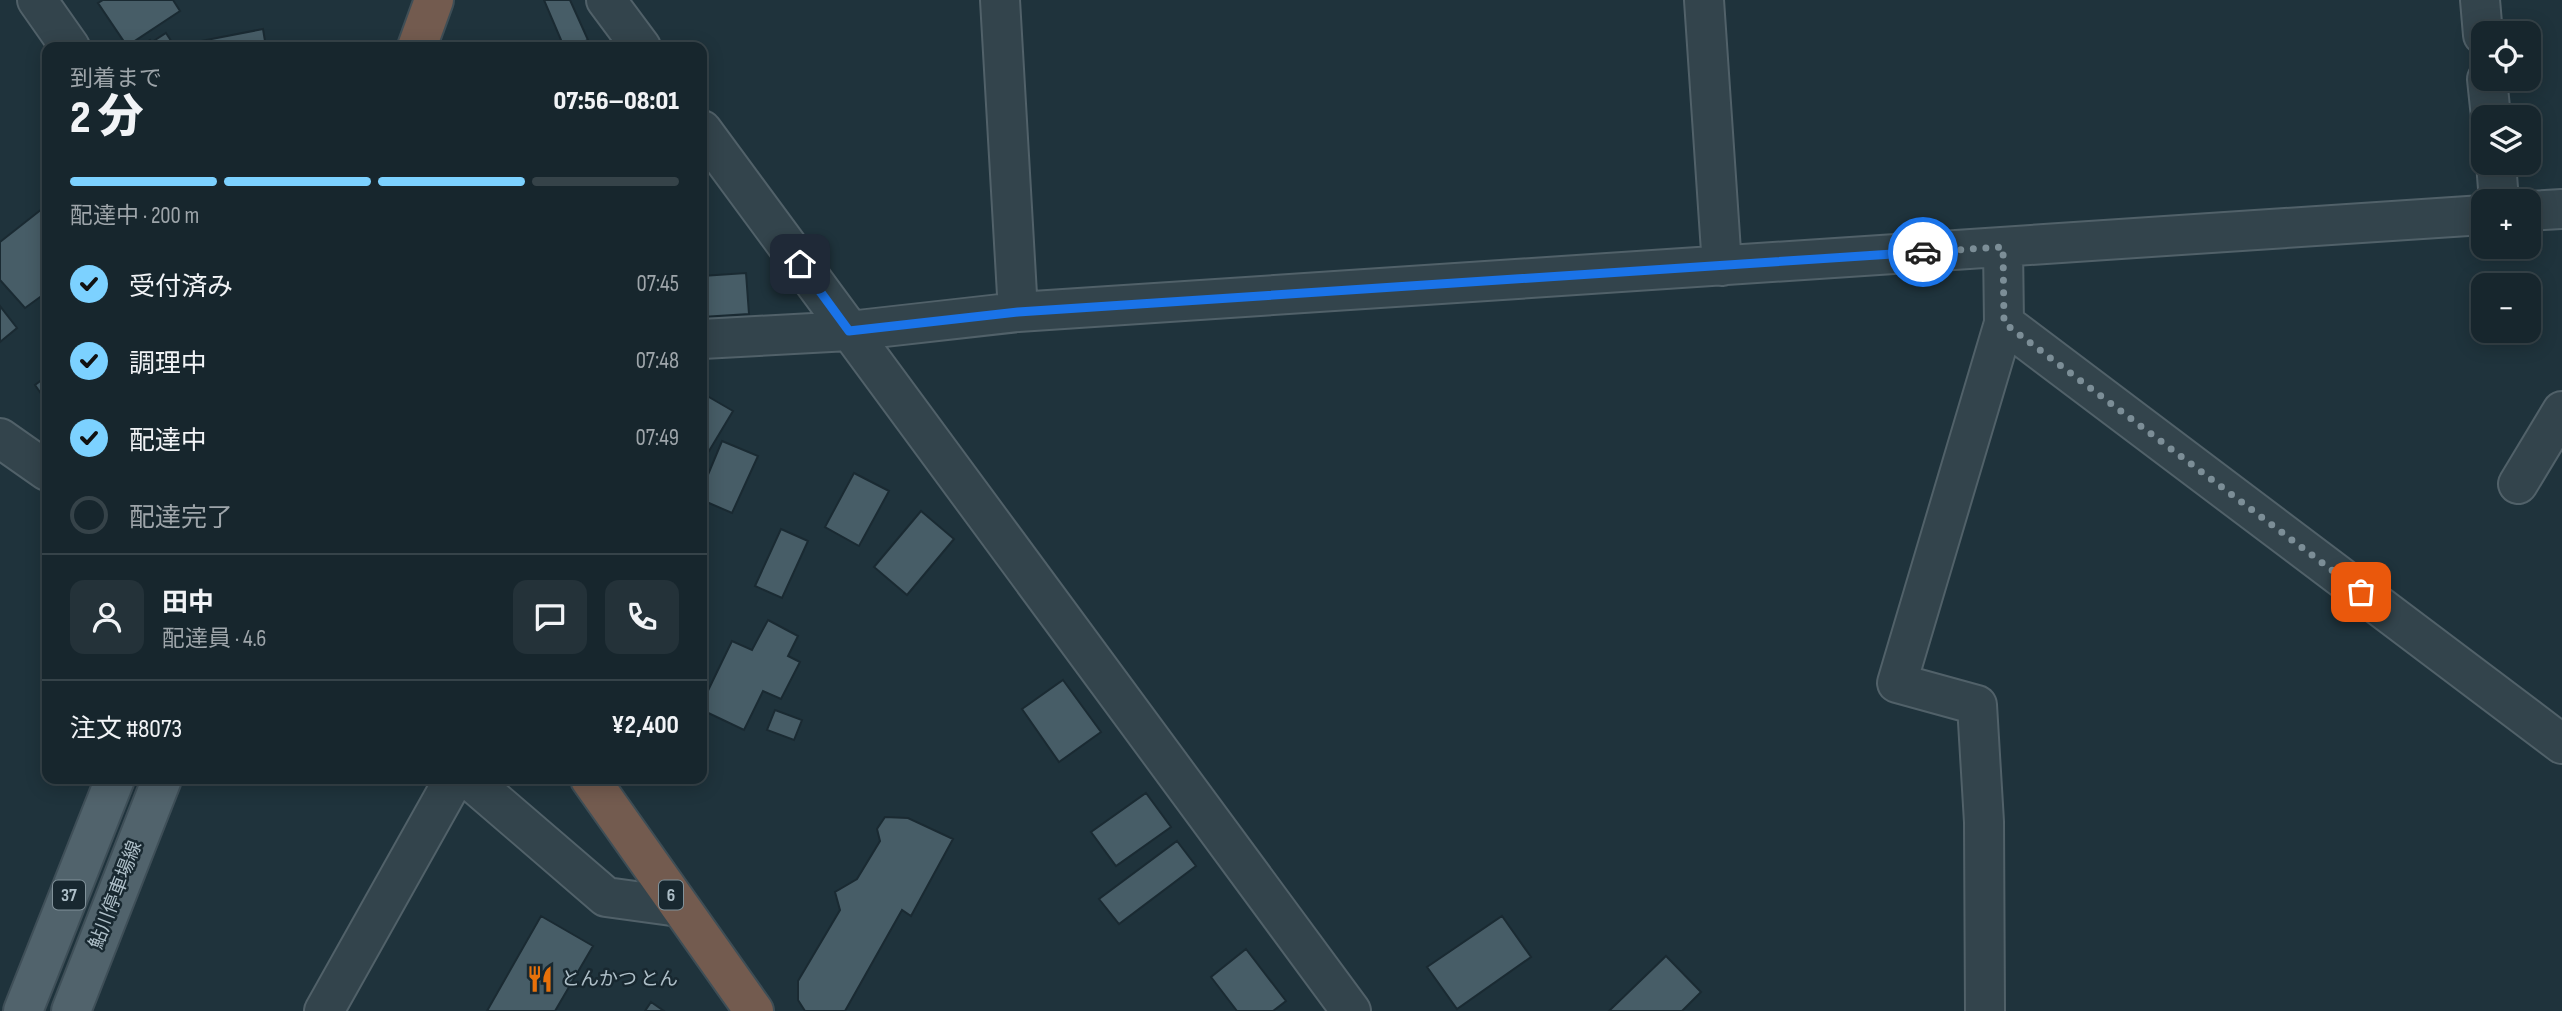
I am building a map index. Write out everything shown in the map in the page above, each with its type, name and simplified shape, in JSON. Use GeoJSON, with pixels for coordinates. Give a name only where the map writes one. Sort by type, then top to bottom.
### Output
{"type":"FeatureCollection","features":[{"type":"Feature","properties":{"kind":"highway"},"geometry":{"type":"LineString","coordinates":[[419,42],[434,0]]}},
{"type":"Feature","properties":{"kind":"highway","name":"6"},"geometry":{"type":"LineString","coordinates":[[593,784],[754,1011]]}},
{"type":"Feature","properties":{"kind":"main road","name":"37"},"geometry":{"type":"LineString","coordinates":[[23,1011],[113,784]]}},
{"type":"Feature","properties":{"kind":"main road","name":"鮎川停車場線"},"geometry":{"type":"LineString","coordinates":[[71,1011],[160,784]]}},
{"type":"Feature","properties":{"kind":"street"},"geometry":{"type":"LineString","coordinates":[[37,0],[66,42]]}},
{"type":"Feature","properties":{"kind":"street"},"geometry":{"type":"LineString","coordinates":[[606,0],[637,42]]}},
{"type":"Feature","properties":{"kind":"street"},"geometry":{"type":"LineString","coordinates":[[1000,0],[1018,312]]}},
{"type":"Feature","properties":{"kind":"street"},"geometry":{"type":"LineString","coordinates":[[1704,0],[1722,266]]}},
{"type":"Feature","properties":{"kind":"street"},"geometry":{"type":"LineString","coordinates":[[2480,0],[2482,21]]}},
{"type":"Feature","properties":{"kind":"street"},"geometry":{"type":"LineString","coordinates":[[707,137],[1351,1011]]}},
{"type":"Feature","properties":{"kind":"street"},"geometry":{"type":"LineString","coordinates":[[2541,210],[2562,209]]}},
{"type":"Feature","properties":{"kind":"street"},"geometry":{"type":"LineString","coordinates":[[707,339],[849,331],[1018,312],[2471,216]]}},
{"type":"Feature","properties":{"kind":"street"},"geometry":{"type":"LineString","coordinates":[[1985,1011],[1984,822],[1977,705],[1897,683],[2004,323],[2003,247]]}},
{"type":"Feature","properties":{"kind":"street"},"geometry":{"type":"LineString","coordinates":[[2004,323],[2562,744]]}},
{"type":"Feature","properties":{"kind":"street"},"geometry":{"type":"LineString","coordinates":[[2518,484],[2562,411]]}},
{"type":"Feature","properties":{"kind":"street"},"geometry":{"type":"LineString","coordinates":[[0,438],[42,467]]}},
{"type":"Feature","properties":{"kind":"street"},"geometry":{"type":"LineString","coordinates":[[324,1011],[451,784]]}},
{"type":"Feature","properties":{"kind":"street"},"geometry":{"type":"LineString","coordinates":[[475,784],[606,897],[679,907]]}},
{"type":"Feature","properties":{"kind":"building"},"geometry":{"type":"Polygon","coordinates":[[[103,0],[173,0],[180,11],[133,42],[124,42],[98,3],[103,0]]]}},
{"type":"Feature","properties":{"kind":"building"},"geometry":{"type":"Polygon","coordinates":[[[544,0],[570,0],[588,40],[562,42],[544,0]]]}},
{"type":"Feature","properties":{"kind":"building"},"geometry":{"type":"Polygon","coordinates":[[[263,29],[265,42],[196,42],[263,29]]]}},
{"type":"Feature","properties":{"kind":"building"},"geometry":{"type":"Polygon","coordinates":[[[166,33],[172,42],[152,42],[166,33]]]}},
{"type":"Feature","properties":{"kind":"building"},"geometry":{"type":"Polygon","coordinates":[[[42,209],[42,296],[25,308],[0,280],[0,242],[42,209]]]}},
{"type":"Feature","properties":{"kind":"building"},"geometry":{"type":"Polygon","coordinates":[[[746,273],[749,314],[707,317],[707,276],[746,273]]]}},
{"type":"Feature","properties":{"kind":"building"},"geometry":{"type":"Polygon","coordinates":[[[0,306],[17,328],[0,342],[0,306]]]}},
{"type":"Feature","properties":{"kind":"building"},"geometry":{"type":"Polygon","coordinates":[[[42,380],[42,395],[35,385],[42,380]]]}},
{"type":"Feature","properties":{"kind":"building"},"geometry":{"type":"Polygon","coordinates":[[[707,396],[733,411],[709,451],[707,450],[707,396]]]}},
{"type":"Feature","properties":{"kind":"building"},"geometry":{"type":"Polygon","coordinates":[[[722,441],[758,456],[732,513],[707,502],[707,477],[722,441]]]}},
{"type":"Feature","properties":{"kind":"building"},"geometry":{"type":"Polygon","coordinates":[[[854,473],[889,491],[859,546],[825,527],[854,473]]]}},
{"type":"Feature","properties":{"kind":"building"},"geometry":{"type":"Polygon","coordinates":[[[921,511],[954,539],[907,595],[874,567],[921,511]]]}},
{"type":"Feature","properties":{"kind":"building"},"geometry":{"type":"Polygon","coordinates":[[[781,529],[808,541],[782,598],[755,586],[781,529]]]}},
{"type":"Feature","properties":{"kind":"building"},"geometry":{"type":"Polygon","coordinates":[[[768,620],[798,636],[788,656],[800,662],[781,699],[763,691],[744,730],[707,712],[707,693],[732,641],[752,650],[768,620]]]}},
{"type":"Feature","properties":{"kind":"building"},"geometry":{"type":"Polygon","coordinates":[[[1063,680],[1101,732],[1059,762],[1022,709],[1063,680]]]}},
{"type":"Feature","properties":{"kind":"building"},"geometry":{"type":"Polygon","coordinates":[[[775,710],[802,720],[794,740],[767,730],[775,710]]]}},
{"type":"Feature","properties":{"kind":"building"},"geometry":{"type":"Polygon","coordinates":[[[1146,793],[1171,827],[1116,866],[1091,832],[1146,793]]]}},
{"type":"Feature","properties":{"kind":"building"},"geometry":{"type":"Polygon","coordinates":[[[885,817],[908,818],[953,839],[911,916],[902,910],[845,1011],[805,1011],[798,1000],[798,981],[840,910],[835,892],[857,879],[880,841],[877,829],[885,817]]]}},
{"type":"Feature","properties":{"kind":"building"},"geometry":{"type":"Polygon","coordinates":[[[1177,841],[1196,866],[1119,924],[1099,899],[1177,841]]]}},
{"type":"Feature","properties":{"kind":"building","name":"とんかつ とん"},"geometry":{"type":"Polygon","coordinates":[[[541,916],[593,946],[555,1011],[487,1011],[541,916]]]}},
{"type":"Feature","properties":{"kind":"building"},"geometry":{"type":"Polygon","coordinates":[[[1502,916],[1531,957],[1457,1009],[1427,967],[1502,916]]]}},
{"type":"Feature","properties":{"kind":"building"},"geometry":{"type":"Polygon","coordinates":[[[1246,949],[1286,1001],[1273,1011],[1237,1011],[1211,977],[1246,949]]]}},
{"type":"Feature","properties":{"kind":"building"},"geometry":{"type":"Polygon","coordinates":[[[1666,956],[1701,992],[1682,1011],[1609,1011],[1666,956]]]}},
{"type":"Feature","properties":{"kind":"building"},"geometry":{"type":"Polygon","coordinates":[[[651,1002],[664,1011],[645,1011],[651,1002]]]}},
{"type":"Feature","properties":{"kind":"way so far"},"geometry":{"type":"LineString","coordinates":[[1923,252],[2003,247],[2004,323],[2361,592]]}},
{"type":"Feature","properties":{"kind":"place","name":"とんかつ とん"},"geometry":{"type":"Point","coordinates":[540,979]}},
{"type":"Feature","properties":{"kind":"route"},"geometry":{"type":"LineString","coordinates":[[800,264],[849,331],[1018,312],[1923,252]]}}]}
